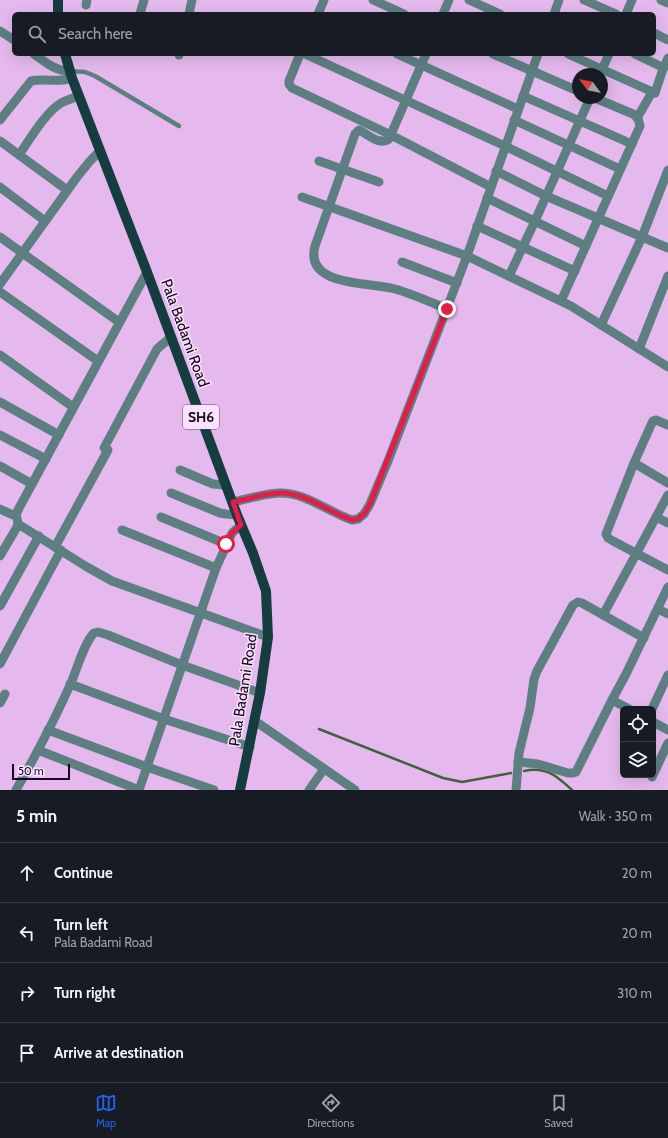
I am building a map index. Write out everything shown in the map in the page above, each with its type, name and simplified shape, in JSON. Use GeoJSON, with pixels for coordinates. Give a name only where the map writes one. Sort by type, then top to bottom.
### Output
{"type":"FeatureCollection","features":[{"type":"Feature","properties":{"kind":"main road"},"geometry":{"type":"LineString","coordinates":[[58,0],[58,12]]}},
{"type":"Feature","properties":{"kind":"main road","name":"Pala Badami Road"},"geometry":{"type":"LineString","coordinates":[[66,56],[79,96],[147,272],[266,591],[268,637],[255,721],[240,790]]}},
{"type":"Feature","properties":{"kind":"street"},"geometry":{"type":"LineString","coordinates":[[141,12],[144,0]]}},
{"type":"Feature","properties":{"kind":"street"},"geometry":{"type":"LineString","coordinates":[[189,12],[192,0]]}},
{"type":"Feature","properties":{"kind":"street"},"geometry":{"type":"LineString","coordinates":[[319,12],[324,0]]}},
{"type":"Feature","properties":{"kind":"street"},"geometry":{"type":"LineString","coordinates":[[373,0],[400,12]]}},
{"type":"Feature","properties":{"kind":"street"},"geometry":{"type":"LineString","coordinates":[[444,12],[449,0]]}},
{"type":"Feature","properties":{"kind":"street"},"geometry":{"type":"LineString","coordinates":[[469,0],[496,12]]}},
{"type":"Feature","properties":{"kind":"street"},"geometry":{"type":"LineString","coordinates":[[555,12],[559,0]]}},
{"type":"Feature","properties":{"kind":"street"},"geometry":{"type":"LineString","coordinates":[[584,0],[611,12]]}},
{"type":"Feature","properties":{"kind":"street"},"geometry":{"type":"LineString","coordinates":[[627,12],[632,0]]}},
{"type":"Feature","properties":{"kind":"street"},"geometry":{"type":"LineString","coordinates":[[661,0],[668,3]]}},
{"type":"Feature","properties":{"kind":"street"},"geometry":{"type":"LineString","coordinates":[[0,31],[12,39]]}},
{"type":"Feature","properties":{"kind":"street"},"geometry":{"type":"LineString","coordinates":[[656,34],[668,40]]}},
{"type":"Feature","properties":{"kind":"street"},"geometry":{"type":"LineString","coordinates":[[37,56],[59,70],[71,74]]}},
{"type":"Feature","properties":{"kind":"street"},"geometry":{"type":"LineString","coordinates":[[299,56],[289,81],[292,88],[491,187]]}},
{"type":"Feature","properties":{"kind":"street"},"geometry":{"type":"LineString","coordinates":[[308,56],[505,146],[608,196]]}},
{"type":"Feature","properties":{"kind":"street"},"geometry":{"type":"LineString","coordinates":[[402,56],[518,109]]}},
{"type":"Feature","properties":{"kind":"street"},"geometry":{"type":"LineString","coordinates":[[425,56],[391,136],[383,141],[375,140],[359,130],[356,132],[313,253],[316,266],[322,272],[333,278],[397,290],[447,309]]}},
{"type":"Feature","properties":{"kind":"street"},"geometry":{"type":"LineString","coordinates":[[498,56],[572,88]]}},
{"type":"Feature","properties":{"kind":"street"},"geometry":{"type":"LineString","coordinates":[[233,502],[267,494],[292,494],[352,520],[358,519],[364,514],[370,504],[388,461],[457,283],[537,56]]}},
{"type":"Feature","properties":{"kind":"street"},"geometry":{"type":"LineString","coordinates":[[572,56],[594,68]]}},
{"type":"Feature","properties":{"kind":"street"},"geometry":{"type":"LineString","coordinates":[[603,68],[608,56]]}},
{"type":"Feature","properties":{"kind":"street"},"geometry":{"type":"LineString","coordinates":[[639,56],[664,68]]}},
{"type":"Feature","properties":{"kind":"street"},"geometry":{"type":"LineString","coordinates":[[561,301],[640,126],[638,118],[651,94],[655,93],[668,58]]}},
{"type":"Feature","properties":{"kind":"street"},"geometry":{"type":"LineString","coordinates":[[0,120],[31,81],[61,81],[71,74]]}},
{"type":"Feature","properties":{"kind":"street"},"geometry":{"type":"LineString","coordinates":[[608,75],[655,93]]}},
{"type":"Feature","properties":{"kind":"street"},"geometry":{"type":"LineString","coordinates":[[19,155],[55,108],[62,103],[79,96]]}},
{"type":"Feature","properties":{"kind":"street"},"geometry":{"type":"LineString","coordinates":[[523,96],[632,144]]}},
{"type":"Feature","properties":{"kind":"street"},"geometry":{"type":"LineString","coordinates":[[508,276],[535,221],[587,104]]}},
{"type":"Feature","properties":{"kind":"street"},"geometry":{"type":"LineString","coordinates":[[608,104],[638,118]]}},
{"type":"Feature","properties":{"kind":"street"},"geometry":{"type":"LineString","coordinates":[[514,120],[620,169]]}},
{"type":"Feature","properties":{"kind":"street"},"geometry":{"type":"LineString","coordinates":[[0,141],[67,190]]}},
{"type":"Feature","properties":{"kind":"street"},"geometry":{"type":"LineString","coordinates":[[0,284],[84,167],[100,151]]}},
{"type":"Feature","properties":{"kind":"street"},"geometry":{"type":"LineString","coordinates":[[319,161],[379,182]]}},
{"type":"Feature","properties":{"kind":"street"},"geometry":{"type":"LineString","coordinates":[[601,325],[642,237],[668,170]]}},
{"type":"Feature","properties":{"kind":"street"},"geometry":{"type":"LineString","coordinates":[[496,172],[546,196],[668,248]]}},
{"type":"Feature","properties":{"kind":"street"},"geometry":{"type":"LineString","coordinates":[[0,187],[46,221]]}},
{"type":"Feature","properties":{"kind":"street"},"geometry":{"type":"LineString","coordinates":[[302,197],[467,256],[561,301],[668,367]]}},
{"type":"Feature","properties":{"kind":"street"},"geometry":{"type":"LineString","coordinates":[[487,198],[586,246]]}},
{"type":"Feature","properties":{"kind":"street"},"geometry":{"type":"LineString","coordinates":[[477,226],[575,271]]}},
{"type":"Feature","properties":{"kind":"street"},"geometry":{"type":"LineString","coordinates":[[0,237],[119,322]]}},
{"type":"Feature","properties":{"kind":"street"},"geometry":{"type":"LineString","coordinates":[[402,262],[457,283]]}},
{"type":"Feature","properties":{"kind":"street"},"geometry":{"type":"LineString","coordinates":[[0,556],[18,524],[16,514],[147,272]]}},
{"type":"Feature","properties":{"kind":"street"},"geometry":{"type":"LineString","coordinates":[[639,349],[668,276]]}},
{"type":"Feature","properties":{"kind":"street"},"geometry":{"type":"LineString","coordinates":[[0,292],[98,361]]}},
{"type":"Feature","properties":{"kind":"street"},"geometry":{"type":"LineString","coordinates":[[0,664],[156,349],[171,337]]}},
{"type":"Feature","properties":{"kind":"street"},"geometry":{"type":"LineString","coordinates":[[0,355],[73,407]]}},
{"type":"Feature","properties":{"kind":"street"},"geometry":{"type":"LineString","coordinates":[[0,402],[59,435]]}},
{"type":"Feature","properties":{"kind":"street"},"geometry":{"type":"LineString","coordinates":[[668,425],[660,421],[653,421],[634,463],[606,534],[608,538],[613,541],[668,570]]}},
{"type":"Feature","properties":{"kind":"street"},"geometry":{"type":"LineString","coordinates":[[0,435],[46,460]]}},
{"type":"Feature","properties":{"kind":"street"},"geometry":{"type":"LineString","coordinates":[[634,463],[668,483]]}},
{"type":"Feature","properties":{"kind":"street"},"geometry":{"type":"LineString","coordinates":[[0,466],[32,484]]}},
{"type":"Feature","properties":{"kind":"street"},"geometry":{"type":"LineString","coordinates":[[180,470],[213,484],[226,485]]}},
{"type":"Feature","properties":{"kind":"street"},"geometry":{"type":"LineString","coordinates":[[171,492],[220,513],[237,515]]}},
{"type":"Feature","properties":{"kind":"street"},"geometry":{"type":"LineString","coordinates":[[602,615],[668,495]]}},
{"type":"Feature","properties":{"kind":"street"},"geometry":{"type":"LineString","coordinates":[[0,509],[13,515],[16,514]]}},
{"type":"Feature","properties":{"kind":"street"},"geometry":{"type":"LineString","coordinates":[[161,517],[226,544]]}},
{"type":"Feature","properties":{"kind":"street"},"geometry":{"type":"LineString","coordinates":[[656,517],[668,523]]}},
{"type":"Feature","properties":{"kind":"street"},"geometry":{"type":"LineString","coordinates":[[18,524],[112,581],[268,637]]}},
{"type":"Feature","properties":{"kind":"street"},"geometry":{"type":"LineString","coordinates":[[38,750],[139,790],[199,613],[216,568],[232,533],[241,525]]}},
{"type":"Feature","properties":{"kind":"street"},"geometry":{"type":"LineString","coordinates":[[122,530],[216,568]]}},
{"type":"Feature","properties":{"kind":"street"},"geometry":{"type":"LineString","coordinates":[[0,606],[39,536]]}},
{"type":"Feature","properties":{"kind":"street"},"geometry":{"type":"LineString","coordinates":[[518,762],[538,764],[568,773],[576,772],[644,638],[668,587]]}},
{"type":"Feature","properties":{"kind":"street"},"geometry":{"type":"LineString","coordinates":[[516,790],[521,742],[530,708],[534,678],[573,604],[578,602],[644,638]]}},
{"type":"Feature","properties":{"kind":"street"},"geometry":{"type":"LineString","coordinates":[[658,609],[668,614]]}},
{"type":"Feature","properties":{"kind":"street"},"geometry":{"type":"LineString","coordinates":[[16,790],[48,730],[70,684],[88,641],[94,633],[98,632],[108,635],[182,665],[260,693]]}},
{"type":"Feature","properties":{"kind":"street"},"geometry":{"type":"LineString","coordinates":[[653,706],[668,675]]}},
{"type":"Feature","properties":{"kind":"street"},"geometry":{"type":"LineString","coordinates":[[70,684],[164,719],[250,747]]}},
{"type":"Feature","properties":{"kind":"street"},"geometry":{"type":"LineString","coordinates":[[612,700],[623,706]]}},
{"type":"Feature","properties":{"kind":"street"},"geometry":{"type":"LineString","coordinates":[[255,721],[355,790]]}},
{"type":"Feature","properties":{"kind":"street"},"geometry":{"type":"LineString","coordinates":[[656,724],[668,730]]}},
{"type":"Feature","properties":{"kind":"street"},"geometry":{"type":"LineString","coordinates":[[48,730],[214,790]]}},
{"type":"Feature","properties":{"kind":"street"},"geometry":{"type":"LineString","coordinates":[[656,768],[668,743]]}},
{"type":"Feature","properties":{"kind":"street"},"geometry":{"type":"LineString","coordinates":[[308,790],[324,769]]}},
{"type":"Feature","properties":{"kind":"lane"},"geometry":{"type":"LineString","coordinates":[[71,74],[85,72],[95,76],[179,126]]}},
{"type":"Feature","properties":{"kind":"waterway"},"geometry":{"type":"LineString","coordinates":[[319,729],[443,778],[462,782],[511,773]]}},
{"type":"Feature","properties":{"kind":"waterway"},"geometry":{"type":"LineString","coordinates":[[524,771],[539,770],[551,773],[572,790]]}},
{"type":"Feature","properties":{"kind":"route"},"geometry":{"type":"LineString","coordinates":[[226,544],[232,533],[241,525],[233,502],[267,494],[292,494],[344,518],[352,520],[358,519],[364,514],[370,504],[388,461],[447,309]]}}]}
